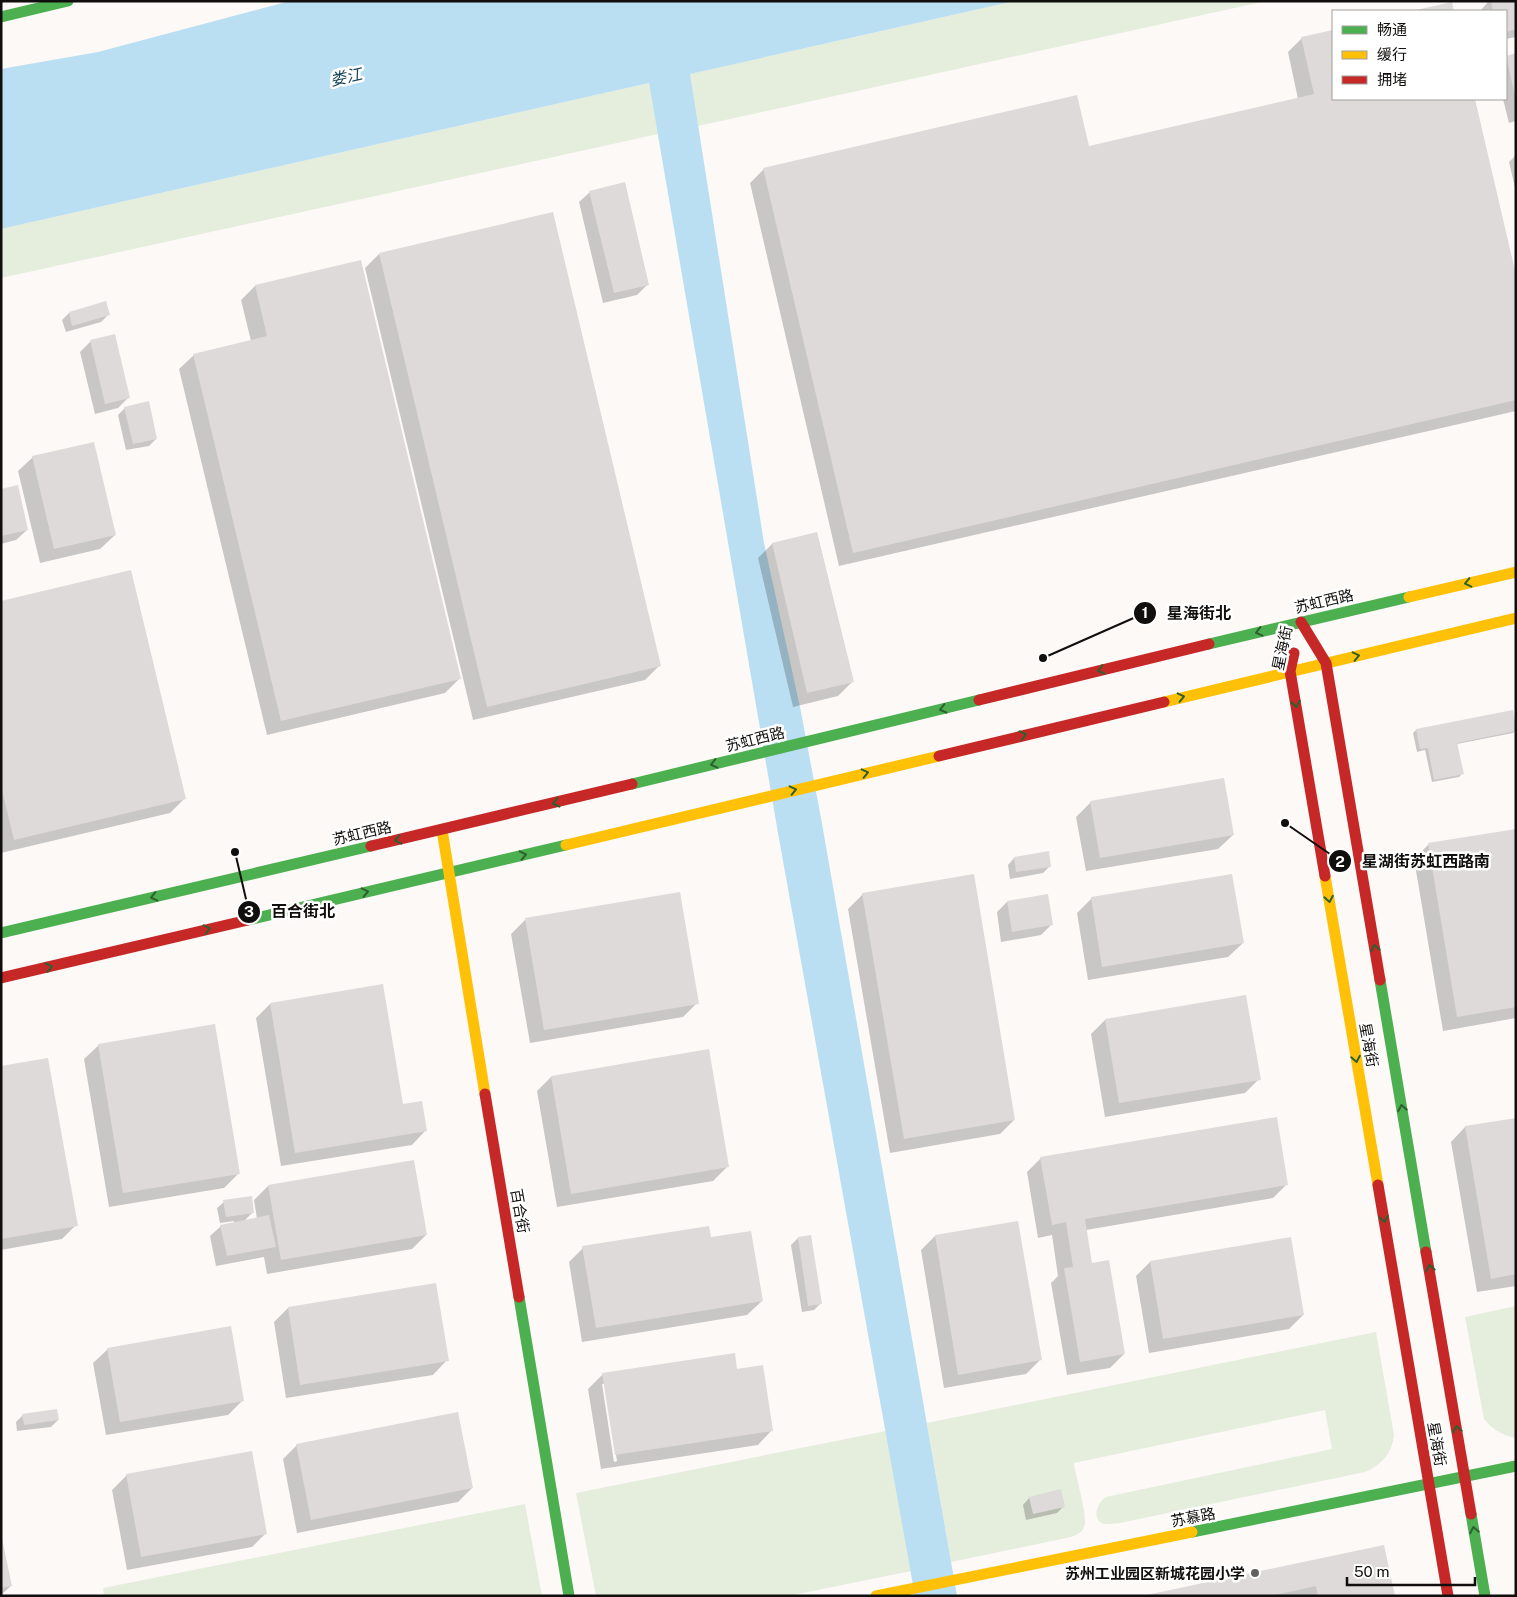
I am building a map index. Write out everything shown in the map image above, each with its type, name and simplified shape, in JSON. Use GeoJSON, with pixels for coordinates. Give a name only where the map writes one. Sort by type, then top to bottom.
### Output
{"type":"FeatureCollection","features":[{"type":"Feature","properties":{"kind":"main road"},"geometry":{"type":"LineString","coordinates":[[1,17],[68,1]]}},
{"type":"Feature","properties":{"kind":"main road","name":"苏虹西路"},"geometry":{"type":"LineString","coordinates":[[1,933],[442,830],[1301,622],[1516,572]]}},
{"type":"Feature","properties":{"kind":"main road"},"geometry":{"type":"LineString","coordinates":[[1,978],[1516,618]]}},
{"type":"Feature","properties":{"kind":"main road","name":"星海街"},"geometry":{"type":"LineString","coordinates":[[1301,622],[1326,663],[1485,1596]]}},
{"type":"Feature","properties":{"kind":"main road","name":"星海街"},"geometry":{"type":"LineString","coordinates":[[1301,622],[1290,671],[1448,1596]]}},
{"type":"Feature","properties":{"kind":"main road","name":"百合街"},"geometry":{"type":"LineString","coordinates":[[442,830],[569,1596]]}},
{"type":"Feature","properties":{"kind":"main road","name":"苏慕路"},"geometry":{"type":"LineString","coordinates":[[876,1596],[1516,1466]]}},
{"type":"Feature","properties":{"kind":"green space"},"geometry":{"type":"Polygon","coordinates":[[[1015,1],[1266,1],[698,126],[689,74],[1015,1]]]}},
{"type":"Feature","properties":{"kind":"green space"},"geometry":{"type":"Polygon","coordinates":[[[649,83],[658,134],[1,278],[1,229],[649,83]]]}},
{"type":"Feature","properties":{"kind":"green space"},"geometry":{"type":"Polygon","coordinates":[[[1516,1306],[1516,1438],[1498,1432],[1484,1419],[1465,1317],[1516,1306]]]}},
{"type":"Feature","properties":{"kind":"green space"},"geometry":{"type":"Polygon","coordinates":[[[1376,1332],[1394,1435],[1391,1447],[1385,1458],[1371,1469],[1365,1472],[1120,1523],[1107,1524],[1100,1522],[1097,1516],[1099,1505],[1106,1497],[1332,1449],[1325,1410],[1074,1463],[1085,1515],[1084,1527],[1077,1535],[951,1562],[927,1423],[1376,1332]]]}},
{"type":"Feature","properties":{"kind":"green space"},"geometry":{"type":"Polygon","coordinates":[[[886,1431],[911,1571],[788,1596],[596,1596],[576,1493],[886,1431]]]}},
{"type":"Feature","properties":{"kind":"green space"},"geometry":{"type":"Polygon","coordinates":[[[525,1504],[542,1596],[104,1596],[103,1588],[525,1504]]]}},
{"type":"Feature","properties":{"kind":"water","name":"娄江"},"geometry":{"type":"Polygon","coordinates":[[[290,1],[1015,1],[690,74],[764,543],[800,707],[821,818],[957,1596],[915,1596],[778,833],[649,83],[1,229],[1,69],[98,52],[290,1]]]}},
{"type":"Feature","properties":{"kind":"building"},"geometry":{"type":"Polygon","coordinates":[[[1491,1],[1516,1],[1516,29],[1507,32],[1507,10],[1493,10],[1491,1]]]}},
{"type":"Feature","properties":{"kind":"building"},"geometry":{"type":"Polygon","coordinates":[[[1452,2],[1454,10],[1416,10],[1452,2]]]}},
{"type":"Feature","properties":{"kind":"building"},"geometry":{"type":"Polygon","coordinates":[[[1332,30],[1332,100],[1475,100],[1516,275],[1516,400],[853,553],[763,168],[1077,95],[1089,146],[1314,94],[1301,37],[1332,30]]]}},
{"type":"Feature","properties":{"kind":"building"},"geometry":{"type":"Polygon","coordinates":[[[1516,53],[1516,96],[1507,60],[1507,56],[1516,53]]]}},
{"type":"Feature","properties":{"kind":"building"},"geometry":{"type":"Polygon","coordinates":[[[625,182],[649,285],[614,293],[589,191],[625,182]]]}},
{"type":"Feature","properties":{"kind":"building"},"geometry":{"type":"Polygon","coordinates":[[[553,212],[661,666],[487,707],[379,253],[553,212]]]}},
{"type":"Feature","properties":{"kind":"building"},"geometry":{"type":"Polygon","coordinates":[[[361,260],[461,679],[281,721],[193,354],[267,336],[255,285],[361,260]]]}},
{"type":"Feature","properties":{"kind":"building"},"geometry":{"type":"Polygon","coordinates":[[[106,301],[110,315],[72,326],[69,312],[106,301]]]}},
{"type":"Feature","properties":{"kind":"building"},"geometry":{"type":"Polygon","coordinates":[[[115,334],[130,398],[105,404],[90,340],[115,334]]]}},
{"type":"Feature","properties":{"kind":"building"},"geometry":{"type":"Polygon","coordinates":[[[149,401],[157,439],[133,444],[124,407],[149,401]]]}},
{"type":"Feature","properties":{"kind":"building"},"geometry":{"type":"Polygon","coordinates":[[[94,442],[116,535],[54,549],[32,456],[94,442]]]}},
{"type":"Feature","properties":{"kind":"building"},"geometry":{"type":"Polygon","coordinates":[[[18,485],[28,530],[1,536],[1,489],[18,485]]]}},
{"type":"Feature","properties":{"kind":"building"},"geometry":{"type":"Polygon","coordinates":[[[817,532],[854,682],[807,693],[772,543],[817,532]]]}},
{"type":"Feature","properties":{"kind":"building"},"geometry":{"type":"Polygon","coordinates":[[[131,570],[186,799],[14,840],[1,786],[1,601],[131,570]]]}},
{"type":"Feature","properties":{"kind":"building"},"geometry":{"type":"Polygon","coordinates":[[[1513,710],[1516,731],[1457,743],[1464,774],[1434,780],[1428,748],[1420,749],[1416,729],[1513,710]]]}},
{"type":"Feature","properties":{"kind":"building"},"geometry":{"type":"Polygon","coordinates":[[[1224,778],[1234,835],[1100,858],[1090,801],[1224,778]]]}},
{"type":"Feature","properties":{"kind":"building"},"geometry":{"type":"Polygon","coordinates":[[[1516,829],[1516,1007],[1457,1017],[1428,843],[1516,829]]]}},
{"type":"Feature","properties":{"kind":"building"},"geometry":{"type":"Polygon","coordinates":[[[1049,851],[1051,867],[1016,872],[1014,857],[1049,851]]]}},
{"type":"Feature","properties":{"kind":"building"},"geometry":{"type":"Polygon","coordinates":[[[974,874],[1015,1120],[904,1139],[862,893],[974,874]]]}},
{"type":"Feature","properties":{"kind":"building"},"geometry":{"type":"Polygon","coordinates":[[[1232,874],[1244,943],[1102,967],[1091,897],[1232,874]]]}},
{"type":"Feature","properties":{"kind":"building"},"geometry":{"type":"Polygon","coordinates":[[[680,892],[699,1004],[544,1030],[525,918],[680,892]]]}},
{"type":"Feature","properties":{"kind":"building"},"geometry":{"type":"Polygon","coordinates":[[[1048,894],[1053,925],[1012,932],[1007,901],[1048,894]]]}},
{"type":"Feature","properties":{"kind":"building"},"geometry":{"type":"Polygon","coordinates":[[[383,984],[403,1104],[422,1101],[427,1131],[295,1153],[270,1003],[383,984]]]}},
{"type":"Feature","properties":{"kind":"building"},"geometry":{"type":"Polygon","coordinates":[[[1246,995],[1261,1080],[1119,1103],[1105,1019],[1246,995]]]}},
{"type":"Feature","properties":{"kind":"building"},"geometry":{"type":"Polygon","coordinates":[[[215,1024],[240,1174],[123,1193],[98,1044],[215,1024]]]}},
{"type":"Feature","properties":{"kind":"building"},"geometry":{"type":"Polygon","coordinates":[[[709,1049],[729,1167],[571,1194],[551,1076],[709,1049]]]}},
{"type":"Feature","properties":{"kind":"building"},"geometry":{"type":"Polygon","coordinates":[[[48,1058],[78,1226],[1,1239],[1,1066],[48,1058]]]}},
{"type":"Feature","properties":{"kind":"building"},"geometry":{"type":"Polygon","coordinates":[[[1277,1117],[1288,1185],[1085,1219],[1092,1263],[1109,1260],[1125,1354],[1080,1362],[1064,1268],[1073,1267],[1066,1222],[1052,1225],[1040,1157],[1277,1117]]]}},
{"type":"Feature","properties":{"kind":"building"},"geometry":{"type":"Polygon","coordinates":[[[1516,1118],[1516,1274],[1491,1279],[1465,1126],[1516,1118]]]}},
{"type":"Feature","properties":{"kind":"building"},"geometry":{"type":"Polygon","coordinates":[[[414,1160],[427,1235],[281,1260],[268,1185],[414,1160]]]}},
{"type":"Feature","properties":{"kind":"building"},"geometry":{"type":"Polygon","coordinates":[[[252,1196],[254,1213],[226,1217],[223,1200],[252,1196]]]}},
{"type":"Feature","properties":{"kind":"building"},"geometry":{"type":"Polygon","coordinates":[[[269,1215],[276,1247],[227,1256],[220,1225],[269,1215]]]}},
{"type":"Feature","properties":{"kind":"building"},"geometry":{"type":"Polygon","coordinates":[[[1018,1221],[1042,1360],[958,1375],[935,1235],[1018,1221]]]}},
{"type":"Feature","properties":{"kind":"building"},"geometry":{"type":"Polygon","coordinates":[[[709,1226],[711,1237],[751,1231],[763,1301],[596,1328],[582,1246],[709,1226]]]}},
{"type":"Feature","properties":{"kind":"building"},"geometry":{"type":"Polygon","coordinates":[[[811,1235],[822,1304],[808,1306],[798,1237],[811,1235]]]}},
{"type":"Feature","properties":{"kind":"building"},"geometry":{"type":"Polygon","coordinates":[[[1291,1237],[1304,1315],[1163,1339],[1150,1261],[1291,1237]]]}},
{"type":"Feature","properties":{"kind":"building"},"geometry":{"type":"Polygon","coordinates":[[[436,1283],[449,1361],[300,1385],[288,1307],[436,1283]]]}},
{"type":"Feature","properties":{"kind":"building"},"geometry":{"type":"Polygon","coordinates":[[[231,1326],[244,1401],[120,1422],[107,1348],[231,1326]]]}},
{"type":"Feature","properties":{"kind":"building"},"geometry":{"type":"Polygon","coordinates":[[[735,1353],[737,1369],[763,1365],[773,1431],[615,1455],[602,1373],[735,1353]]]}},
{"type":"Feature","properties":{"kind":"building"},"geometry":{"type":"Polygon","coordinates":[[[57,1409],[59,1420],[24,1425],[22,1414],[57,1409]]]}},
{"type":"Feature","properties":{"kind":"building"},"geometry":{"type":"Polygon","coordinates":[[[458,1412],[473,1488],[311,1520],[296,1444],[458,1412]]]}},
{"type":"Feature","properties":{"kind":"building"},"geometry":{"type":"Polygon","coordinates":[[[252,1451],[267,1534],[141,1557],[126,1474],[252,1451]]]}},
{"type":"Feature","properties":{"kind":"building"},"geometry":{"type":"Polygon","coordinates":[[[1061,1489],[1065,1507],[1033,1514],[1029,1497],[1061,1489]]]}},
{"type":"Feature","properties":{"kind":"building"},"geometry":{"type":"Polygon","coordinates":[[[1,1534],[12,1586],[1,1588],[1,1534]]]}},
{"type":"Feature","properties":{"kind":"building"},"geometry":{"type":"Polygon","coordinates":[[[1384,1545],[1395,1596],[1318,1596],[1316,1586],[1271,1596],[1142,1596],[1384,1545]]]}},
{"type":"Feature","properties":{"kind":"traffic: fast"},"geometry":{"type":"LineString","coordinates":[[1,17],[68,1]]}},
{"type":"Feature","properties":{"kind":"traffic: fast"},"geometry":{"type":"LineString","coordinates":[[1209,644],[1409,597]]}},
{"type":"Feature","properties":{"kind":"traffic: fast"},"geometry":{"type":"LineString","coordinates":[[632,784],[979,700]]}},
{"type":"Feature","properties":{"kind":"traffic: fast"},"geometry":{"type":"LineString","coordinates":[[248,920],[566,845]]}},
{"type":"Feature","properties":{"kind":"traffic: fast"},"geometry":{"type":"LineString","coordinates":[[1,933],[371,846]]}},
{"type":"Feature","properties":{"kind":"traffic: fast"},"geometry":{"type":"LineString","coordinates":[[1380,980],[1426,1252]]}},
{"type":"Feature","properties":{"kind":"traffic: fast"},"geometry":{"type":"LineString","coordinates":[[519,1297],[569,1596]]}},
{"type":"Feature","properties":{"kind":"traffic: fast"},"geometry":{"type":"LineString","coordinates":[[1192,1532],[1516,1466]]}},
{"type":"Feature","properties":{"kind":"traffic: fast"},"geometry":{"type":"LineString","coordinates":[[1471,1514],[1485,1596]]}},
{"type":"Feature","properties":{"kind":"traffic: slow"},"geometry":{"type":"LineString","coordinates":[[1409,597],[1516,572]]}},
{"type":"Feature","properties":{"kind":"traffic: slow"},"geometry":{"type":"LineString","coordinates":[[1164,702],[1516,618]]}},
{"type":"Feature","properties":{"kind":"traffic: slow"},"geometry":{"type":"LineString","coordinates":[[566,845],[939,756]]}},
{"type":"Feature","properties":{"kind":"traffic: slow"},"geometry":{"type":"LineString","coordinates":[[442,830],[485,1094]]}},
{"type":"Feature","properties":{"kind":"traffic: slow"},"geometry":{"type":"LineString","coordinates":[[1325,876],[1378,1185]]}},
{"type":"Feature","properties":{"kind":"traffic: slow"},"geometry":{"type":"LineString","coordinates":[[876,1596],[1192,1532]]}},
{"type":"Feature","properties":{"kind":"traffic: jam"},"geometry":{"type":"LineString","coordinates":[[1301,622],[1326,663],[1380,980]]}},
{"type":"Feature","properties":{"kind":"traffic: jam"},"geometry":{"type":"LineString","coordinates":[[979,700],[1209,644]]}},
{"type":"Feature","properties":{"kind":"traffic: jam"},"geometry":{"type":"LineString","coordinates":[[1294,653],[1290,671],[1325,876]]}},
{"type":"Feature","properties":{"kind":"traffic: jam"},"geometry":{"type":"LineString","coordinates":[[939,756],[1164,702]]}},
{"type":"Feature","properties":{"kind":"traffic: jam"},"geometry":{"type":"LineString","coordinates":[[371,846],[632,784]]}},
{"type":"Feature","properties":{"kind":"traffic: jam"},"geometry":{"type":"LineString","coordinates":[[1,978],[248,920]]}},
{"type":"Feature","properties":{"kind":"traffic: jam"},"geometry":{"type":"LineString","coordinates":[[485,1094],[519,1297]]}},
{"type":"Feature","properties":{"kind":"traffic: jam"},"geometry":{"type":"LineString","coordinates":[[1378,1185],[1448,1596]]}},
{"type":"Feature","properties":{"kind":"traffic: jam"},"geometry":{"type":"LineString","coordinates":[[1426,1252],[1471,1514]]}},
{"type":"Feature","properties":{"kind":"place","name":"星海街北"},"geometry":{"type":"Point","coordinates":[1043,658]}},
{"type":"Feature","properties":{"kind":"place","name":"星湖街苏虹西路南"},"geometry":{"type":"Point","coordinates":[1285,823]}},
{"type":"Feature","properties":{"kind":"place","name":"百合街北"},"geometry":{"type":"Point","coordinates":[235,852]}},
{"type":"Feature","properties":{"kind":"place","name":"苏州工业园区新城花园小学"},"geometry":{"type":"Point","coordinates":[1255,1573]}}]}
